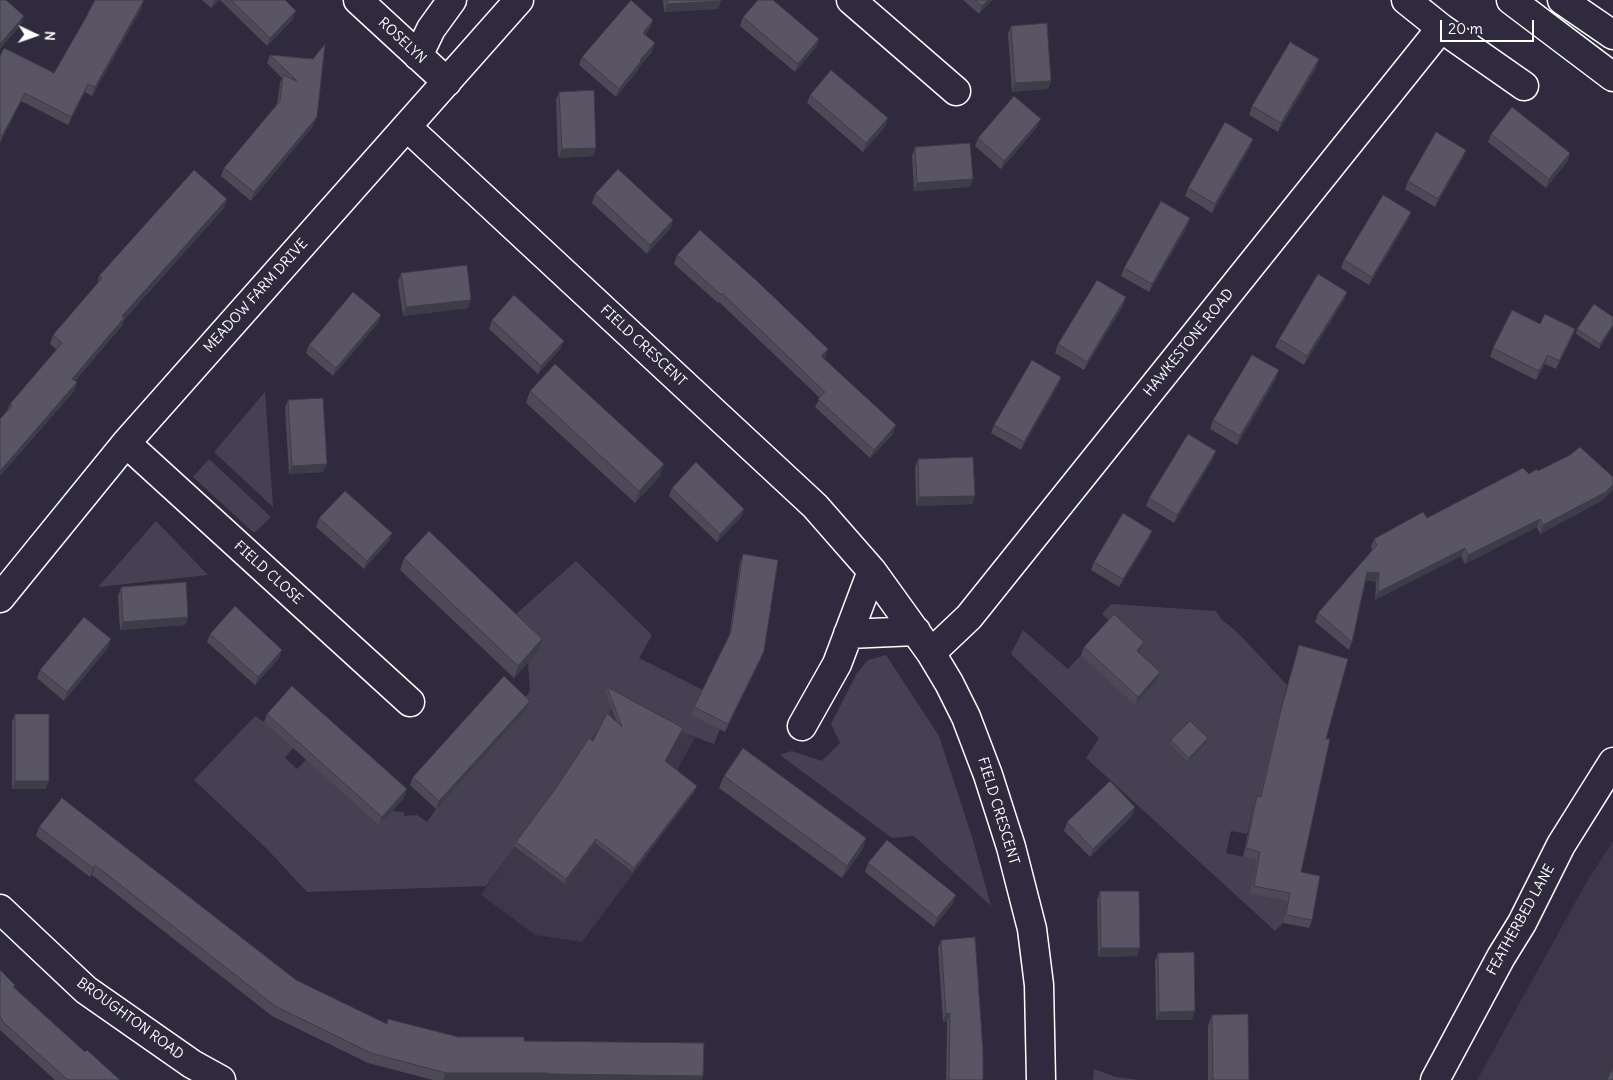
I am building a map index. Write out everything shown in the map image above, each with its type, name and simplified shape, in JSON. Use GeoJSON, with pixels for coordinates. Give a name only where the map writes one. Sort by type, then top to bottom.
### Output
{"type":"FeatureCollection","features":[{"type":"Feature","properties":{"kind":"street","name":"ROSELYN"},"geometry":{"type":"LineString","coordinates":[[358,0],[447,82]]}},
{"type":"Feature","properties":{"kind":"street"},"geometry":{"type":"LineString","coordinates":[[418,56],[431,29],[452,0]]}},
{"type":"Feature","properties":{"kind":"street","name":"MEADOW FARM DRIVE"},"geometry":{"type":"LineString","coordinates":[[0,598],[126,443],[519,0]]}},
{"type":"Feature","properties":{"kind":"street"},"geometry":{"type":"LineString","coordinates":[[851,0],[956,91]]}},
{"type":"Feature","properties":{"kind":"street"},"geometry":{"type":"LineString","coordinates":[[1406,0],[1441,28],[1524,86]]}},
{"type":"Feature","properties":{"kind":"street"},"geometry":{"type":"LineString","coordinates":[[1511,0],[1613,77]]}},
{"type":"Feature","properties":{"kind":"street"},"geometry":{"type":"LineString","coordinates":[[1562,0],[1613,35]]}},
{"type":"Feature","properties":{"kind":"street","name":"HAWKESTONE ROAD"},"geometry":{"type":"LineString","coordinates":[[931,653],[969,617],[1441,28]]}},
{"type":"Feature","properties":{"kind":"street","name":"FIELD CRESCENT"},"geometry":{"type":"LineString","coordinates":[[407,127],[815,506],[872,571],[931,653],[966,717],[988,775],[1011,847],[1032,929],[1039,985],[1040,1080]]}},
{"type":"Feature","properties":{"kind":"street","name":"FIELD CLOSE"},"geometry":{"type":"LineString","coordinates":[[126,443],[410,702]]}},
{"type":"Feature","properties":{"kind":"street"},"geometry":{"type":"LineString","coordinates":[[802,726],[836,664],[872,571]]}},
{"type":"Feature","properties":{"kind":"street"},"geometry":{"type":"LineString","coordinates":[[848,634],[916,631]]}},
{"type":"Feature","properties":{"kind":"street","name":"FEATHERBED LANE"},"geometry":{"type":"LineString","coordinates":[[1434,1080],[1501,957],[1522,924],[1561,845],[1613,762]]}},
{"type":"Feature","properties":{"kind":"street","name":"BROUGHTON ROAD"},"geometry":{"type":"LineString","coordinates":[[0,909],[86,990],[192,1064],[221,1080]]}},
{"type":"Feature","properties":{"kind":"shaded area"},"geometry":{"type":"Polygon","coordinates":[[[265,392],[273,507],[214,452],[265,392]]]}},
{"type":"Feature","properties":{"kind":"shaded area"},"geometry":{"type":"Polygon","coordinates":[[[209,459],[271,517],[254,533],[193,477],[209,459]]]}},
{"type":"Feature","properties":{"kind":"shaded area"},"geometry":{"type":"Polygon","coordinates":[[[156,521],[208,575],[98,587],[156,521]]]}},
{"type":"Feature","properties":{"kind":"shaded area"},"geometry":{"type":"Polygon","coordinates":[[[576,561],[652,635],[639,658],[703,690],[720,729],[714,744],[681,732],[617,698],[606,718],[486,886],[307,892],[268,850],[194,780],[255,716],[293,748],[285,758],[297,769],[306,760],[392,811],[404,812],[404,816],[417,815],[427,822],[436,809],[527,709],[521,703],[530,691],[528,663],[538,652],[507,622],[576,561]]]}},
{"type":"Feature","properties":{"kind":"shaded area"},"geometry":{"type":"Polygon","coordinates":[[[1111,604],[1216,611],[1221,619],[1237,632],[1287,685],[1277,727],[1286,785],[1254,804],[1247,834],[1231,831],[1226,853],[1267,862],[1265,870],[1255,869],[1251,894],[1287,901],[1283,923],[1275,931],[1086,758],[1099,738],[1011,654],[1023,630],[1068,669],[1081,655],[1134,659],[1141,650],[1102,614],[1111,604]]]}},
{"type":"Feature","properties":{"kind":"shaded area"},"geometry":{"type":"Polygon","coordinates":[[[886,655],[939,736],[972,837],[991,906],[914,836],[892,838],[780,755],[792,751],[822,761],[840,743],[831,724],[857,673],[868,660],[886,655]]]}},
{"type":"Feature","properties":{"kind":"shaded area"},"geometry":{"type":"Polygon","coordinates":[[[617,698],[695,738],[675,774],[695,791],[582,942],[535,935],[481,895],[606,718],[617,698]]]}},
{"type":"Feature","properties":{"kind":"shaded area"},"geometry":{"type":"Polygon","coordinates":[[[1613,841],[1613,1080],[1477,1080],[1586,883],[1613,841]]]}},
{"type":"Feature","properties":{"kind":"shaded area"},"geometry":{"type":"Polygon","coordinates":[[[1094,1069],[1116,1077],[1139,1080],[1093,1080],[1094,1069]]]}},
{"type":"Feature","properties":{"kind":"building"},"geometry":{"type":"Polygon","coordinates":[[[0,0],[6,0],[24,16],[0,44],[0,0]]]}},
{"type":"Feature","properties":{"kind":"building"},"geometry":{"type":"Polygon","coordinates":[[[95,0],[144,0],[95,87],[88,84],[71,117],[25,93],[2,136],[0,135],[0,56],[4,48],[54,73],[95,0]]]}},
{"type":"Feature","properties":{"kind":"building"},"geometry":{"type":"Polygon","coordinates":[[[231,0],[285,0],[296,11],[270,38],[231,0]]]}},
{"type":"Feature","properties":{"kind":"building"},"geometry":{"type":"Polygon","coordinates":[[[631,0],[653,20],[643,33],[655,43],[619,89],[582,57],[631,0]]]}},
{"type":"Feature","properties":{"kind":"building"},"geometry":{"type":"Polygon","coordinates":[[[667,0],[721,0],[721,1],[667,4],[667,0]]]}},
{"type":"Feature","properties":{"kind":"building"},"geometry":{"type":"Polygon","coordinates":[[[758,0],[773,0],[819,39],[798,64],[743,17],[758,0]]]}},
{"type":"Feature","properties":{"kind":"building"},"geometry":{"type":"Polygon","coordinates":[[[975,0],[988,0],[982,6],[975,0]]]}},
{"type":"Feature","properties":{"kind":"building"},"geometry":{"type":"Polygon","coordinates":[[[1047,23],[1051,81],[1015,83],[1011,26],[1047,23]]]}},
{"type":"Feature","properties":{"kind":"building"},"geometry":{"type":"Polygon","coordinates":[[[1290,42],[1319,59],[1281,123],[1252,106],[1290,42]]]}},
{"type":"Feature","properties":{"kind":"building"},"geometry":{"type":"Polygon","coordinates":[[[325,44],[317,117],[254,192],[224,168],[280,101],[283,75],[297,81],[270,55],[313,59],[325,44]]]}},
{"type":"Feature","properties":{"kind":"building"},"geometry":{"type":"Polygon","coordinates":[[[831,70],[888,118],[866,143],[810,95],[831,70]]]}},
{"type":"Feature","properties":{"kind":"building"},"geometry":{"type":"Polygon","coordinates":[[[594,90],[596,148],[562,149],[559,92],[594,90]]]}},
{"type":"Feature","properties":{"kind":"building"},"geometry":{"type":"Polygon","coordinates":[[[1014,96],[1041,119],[1004,161],[978,138],[1014,96]]]}},
{"type":"Feature","properties":{"kind":"building"},"geometry":{"type":"Polygon","coordinates":[[[1512,107],[1570,153],[1549,179],[1491,134],[1512,107]]]}},
{"type":"Feature","properties":{"kind":"building"},"geometry":{"type":"Polygon","coordinates":[[[1225,122],[1253,139],[1215,204],[1188,188],[1225,122]]]}},
{"type":"Feature","properties":{"kind":"building"},"geometry":{"type":"Polygon","coordinates":[[[1436,132],[1466,150],[1438,199],[1408,181],[1436,132]]]}},
{"type":"Feature","properties":{"kind":"building"},"geometry":{"type":"Polygon","coordinates":[[[970,143],[973,179],[917,183],[915,147],[970,143]]]}},
{"type":"Feature","properties":{"kind":"building"},"geometry":{"type":"Polygon","coordinates":[[[618,169],[673,220],[650,245],[595,194],[618,169]]]}},
{"type":"Feature","properties":{"kind":"building"},"geometry":{"type":"Polygon","coordinates":[[[194,170],[227,199],[122,316],[124,318],[72,379],[77,382],[0,471],[0,419],[12,406],[10,404],[62,343],[53,335],[102,278],[99,276],[194,170]]]}},
{"type":"Feature","properties":{"kind":"building"},"geometry":{"type":"Polygon","coordinates":[[[1383,195],[1411,212],[1372,277],[1344,260],[1383,195]]]}},
{"type":"Feature","properties":{"kind":"building"},"geometry":{"type":"Polygon","coordinates":[[[1161,201],[1190,218],[1152,284],[1124,268],[1161,201]]]}},
{"type":"Feature","properties":{"kind":"building"},"geometry":{"type":"Polygon","coordinates":[[[700,230],[828,349],[821,356],[896,425],[874,450],[818,399],[825,392],[722,293],[721,295],[677,255],[700,230]]]}},
{"type":"Feature","properties":{"kind":"building"},"geometry":{"type":"Polygon","coordinates":[[[467,265],[471,300],[406,307],[401,273],[467,265]]]}},
{"type":"Feature","properties":{"kind":"building"},"geometry":{"type":"Polygon","coordinates":[[[1318,274],[1347,292],[1307,356],[1279,339],[1318,274]]]}},
{"type":"Feature","properties":{"kind":"building"},"geometry":{"type":"Polygon","coordinates":[[[1097,280],[1126,297],[1087,362],[1058,344],[1097,280]]]}},
{"type":"Feature","properties":{"kind":"building"},"geometry":{"type":"Polygon","coordinates":[[[353,292],[381,315],[336,368],[309,345],[353,292]]]}},
{"type":"Feature","properties":{"kind":"building"},"geometry":{"type":"Polygon","coordinates":[[[514,295],[564,341],[541,366],[492,320],[514,295]]]}},
{"type":"Feature","properties":{"kind":"building"},"geometry":{"type":"Polygon","coordinates":[[[1594,304],[1613,317],[1613,325],[1600,344],[1577,329],[1594,304]]]}},
{"type":"Feature","properties":{"kind":"building"},"geometry":{"type":"Polygon","coordinates":[[[1512,310],[1540,324],[1545,314],[1575,329],[1559,361],[1548,355],[1539,371],[1493,348],[1512,310]]]}},
{"type":"Feature","properties":{"kind":"building"},"geometry":{"type":"Polygon","coordinates":[[[1252,355],[1279,370],[1240,436],[1213,420],[1252,355]]]}},
{"type":"Feature","properties":{"kind":"building"},"geometry":{"type":"Polygon","coordinates":[[[1032,360],[1061,377],[1024,442],[994,425],[1032,360]]]}},
{"type":"Feature","properties":{"kind":"building"},"geometry":{"type":"Polygon","coordinates":[[[555,364],[664,464],[639,491],[530,391],[555,364]]]}},
{"type":"Feature","properties":{"kind":"building"},"geometry":{"type":"Polygon","coordinates":[[[323,398],[327,464],[292,466],[288,400],[323,398]]]}},
{"type":"Feature","properties":{"kind":"building"},"geometry":{"type":"Polygon","coordinates":[[[1188,434],[1216,451],[1177,515],[1149,498],[1188,434]]]}},
{"type":"Feature","properties":{"kind":"building"},"geometry":{"type":"Polygon","coordinates":[[[1580,447],[1613,477],[1613,484],[1606,492],[1543,525],[1540,519],[1468,555],[1465,548],[1378,592],[1379,573],[1367,572],[1352,642],[1318,613],[1377,545],[1374,539],[1423,512],[1427,518],[1523,468],[1529,474],[1537,469],[1538,471],[1570,455],[1580,447]]]}},
{"type":"Feature","properties":{"kind":"building"},"geometry":{"type":"Polygon","coordinates":[[[973,457],[975,496],[919,497],[918,459],[973,457]]]}},
{"type":"Feature","properties":{"kind":"building"},"geometry":{"type":"Polygon","coordinates":[[[696,462],[744,509],[720,534],[672,488],[696,462]]]}},
{"type":"Feature","properties":{"kind":"building"},"geometry":{"type":"Polygon","coordinates":[[[345,491],[392,533],[367,561],[319,518],[345,491]]]}},
{"type":"Feature","properties":{"kind":"building"},"geometry":{"type":"Polygon","coordinates":[[[1123,513],[1152,531],[1123,579],[1094,562],[1123,513]]]}},
{"type":"Feature","properties":{"kind":"building"},"geometry":{"type":"Polygon","coordinates":[[[429,531],[542,639],[518,666],[404,558],[429,531]]]}},
{"type":"Feature","properties":{"kind":"building"},"geometry":{"type":"Polygon","coordinates":[[[743,554],[778,560],[764,651],[728,724],[694,707],[731,632],[743,554]]]}},
{"type":"Feature","properties":{"kind":"building"},"geometry":{"type":"Polygon","coordinates":[[[186,582],[188,617],[123,622],[121,587],[186,582]]]}},
{"type":"Feature","properties":{"kind":"building"},"geometry":{"type":"Polygon","coordinates":[[[235,606],[282,650],[258,677],[210,634],[235,606]]]}},
{"type":"Feature","properties":{"kind":"building"},"geometry":{"type":"Polygon","coordinates":[[[1114,614],[1144,642],[1137,651],[1160,672],[1138,697],[1084,647],[1114,614]]]}},
{"type":"Feature","properties":{"kind":"building"},"geometry":{"type":"Polygon","coordinates":[[[84,617],[111,639],[67,692],[40,670],[84,617]]]}},
{"type":"Feature","properties":{"kind":"building"},"geometry":{"type":"Polygon","coordinates":[[[1299,645],[1348,659],[1326,739],[1330,739],[1301,872],[1320,876],[1312,920],[1286,915],[1290,893],[1254,886],[1260,852],[1246,848],[1257,796],[1261,797],[1281,710],[1299,645]]]}},
{"type":"Feature","properties":{"kind":"building"},"geometry":{"type":"Polygon","coordinates":[[[504,676],[530,701],[439,801],[413,777],[504,676]]]}},
{"type":"Feature","properties":{"kind":"building"},"geometry":{"type":"Polygon","coordinates":[[[292,686],[407,789],[382,817],[267,714],[292,686]]]}},
{"type":"Feature","properties":{"kind":"building"},"geometry":{"type":"Polygon","coordinates":[[[607,687],[683,728],[665,761],[697,786],[634,868],[596,839],[566,879],[516,842],[556,788],[589,738],[593,741],[607,713],[622,727],[607,687]]]}},
{"type":"Feature","properties":{"kind":"building"},"geometry":{"type":"Polygon","coordinates":[[[15,714],[49,714],[49,781],[15,781],[15,714]]]}},
{"type":"Feature","properties":{"kind":"building"},"geometry":{"type":"Polygon","coordinates":[[[1190,721],[1208,738],[1189,758],[1171,740],[1190,721]]]}},
{"type":"Feature","properties":{"kind":"building"},"geometry":{"type":"Polygon","coordinates":[[[743,748],[866,838],[847,866],[724,776],[743,748]]]}},
{"type":"Feature","properties":{"kind":"building"},"geometry":{"type":"Polygon","coordinates":[[[1110,781],[1135,807],[1093,849],[1067,822],[1110,781]]]}},
{"type":"Feature","properties":{"kind":"building"},"geometry":{"type":"Polygon","coordinates":[[[62,798],[296,980],[387,1024],[388,1019],[458,1037],[524,1037],[524,1041],[704,1043],[703,1076],[446,1073],[371,1053],[275,1006],[95,865],[93,868],[39,827],[62,798]]]}},
{"type":"Feature","properties":{"kind":"building"},"geometry":{"type":"Polygon","coordinates":[[[887,840],[956,895],[937,918],[868,863],[887,840]]]}},
{"type":"Feature","properties":{"kind":"building"},"geometry":{"type":"Polygon","coordinates":[[[1100,891],[1139,891],[1140,948],[1101,948],[1100,891]]]}},
{"type":"Feature","properties":{"kind":"building"},"geometry":{"type":"Polygon","coordinates":[[[975,937],[983,1051],[983,1080],[949,1080],[950,1013],[946,1014],[941,940],[975,937]]]}},
{"type":"Feature","properties":{"kind":"building"},"geometry":{"type":"Polygon","coordinates":[[[1194,952],[1195,1011],[1159,1012],[1158,953],[1194,952]]]}},
{"type":"Feature","properties":{"kind":"building"},"geometry":{"type":"Polygon","coordinates":[[[0,970],[15,985],[13,987],[85,1052],[87,1050],[120,1080],[68,1080],[2,1021],[0,1017],[0,970]]]}},
{"type":"Feature","properties":{"kind":"building"},"geometry":{"type":"Polygon","coordinates":[[[1248,1014],[1249,1080],[1213,1080],[1212,1015],[1248,1014]]]}},
{"type":"Feature","properties":{"kind":"building"},"geometry":{"type":"Polygon","coordinates":[[[1613,1068],[1613,1080],[1607,1080],[1613,1068]]]}}]}
